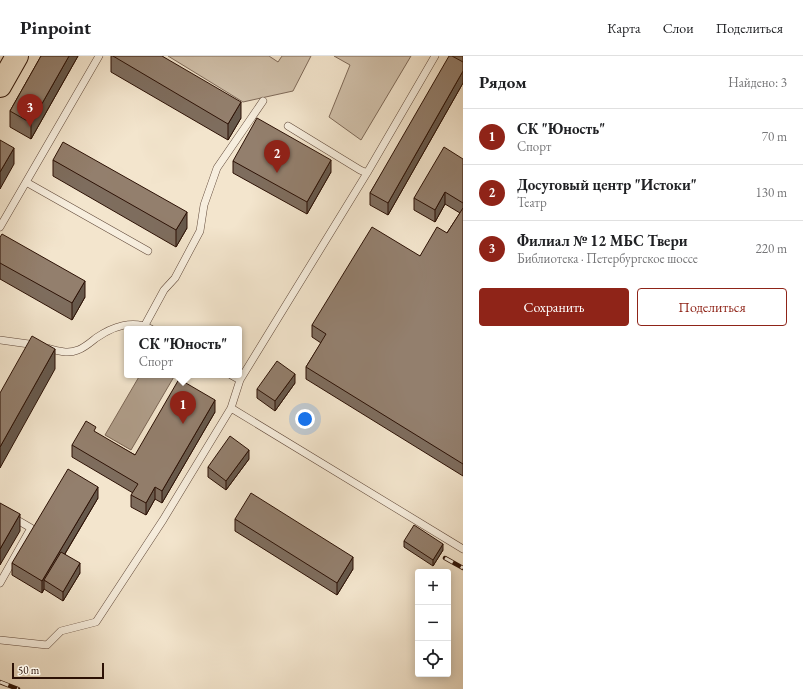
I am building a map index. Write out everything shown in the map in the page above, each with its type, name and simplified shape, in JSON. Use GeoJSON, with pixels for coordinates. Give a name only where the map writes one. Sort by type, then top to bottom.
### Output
{"type":"FeatureCollection","features":[{"type":"Feature","properties":{"kind":"main road"},"geometry":{"type":"LineString","coordinates":[[0,65],[5,56]]}},
{"type":"Feature","properties":{"kind":"main road"},"geometry":{"type":"LineString","coordinates":[[0,86],[17,56]]}},
{"type":"Feature","properties":{"kind":"lane"},"geometry":{"type":"LineString","coordinates":[[0,227],[99,56]]}},
{"type":"Feature","properties":{"kind":"lane"},"geometry":{"type":"LineString","coordinates":[[242,377],[368,173],[435,56]]}},
{"type":"Feature","properties":{"kind":"lane"},"geometry":{"type":"LineString","coordinates":[[148,326],[164,290],[175,278],[200,231],[204,205],[217,168],[263,101]]}},
{"type":"Feature","properties":{"kind":"lane"},"geometry":{"type":"LineString","coordinates":[[288,126],[360,170],[368,173]]}},
{"type":"Feature","properties":{"kind":"lane"},"geometry":{"type":"LineString","coordinates":[[26,182],[148,251]]}},
{"type":"Feature","properties":{"kind":"lane"},"geometry":{"type":"LineString","coordinates":[[0,340],[35,345],[63,352],[78,350],[98,337],[119,327],[132,323],[144,326]]}},
{"type":"Feature","properties":{"kind":"lane"},"geometry":{"type":"LineString","coordinates":[[0,640],[47,645],[61,631],[96,622],[163,520],[231,408],[240,380],[236,378]]}},
{"type":"Feature","properties":{"kind":"lane"},"geometry":{"type":"LineString","coordinates":[[231,408],[463,549]]}},
{"type":"Feature","properties":{"kind":"lane"},"geometry":{"type":"LineString","coordinates":[[0,510],[31,528],[0,583]]}},
{"type":"Feature","properties":{"kind":"shaded area"},"geometry":{"type":"Polygon","coordinates":[[[168,56],[269,56],[278,62],[282,56],[311,56],[293,91],[243,102],[168,56]]]}},
{"type":"Feature","properties":{"kind":"shaded area"},"geometry":{"type":"Polygon","coordinates":[[[334,56],[411,56],[361,140],[329,117],[350,65],[334,56]]]}},
{"type":"Feature","properties":{"kind":"shaded area"},"geometry":{"type":"Polygon","coordinates":[[[138,378],[173,378],[131,450],[105,435],[138,378]]]}},
{"type":"Feature","properties":{"kind":"building"},"geometry":{"type":"Polygon","coordinates":[[[41,56],[69,56],[31,123],[10,111],[41,56]]]}},
{"type":"Feature","properties":{"kind":"building"},"geometry":{"type":"Polygon","coordinates":[[[113,56],[162,56],[241,102],[228,124],[113,56]]]}},
{"type":"Feature","properties":{"kind":"building"},"geometry":{"type":"Polygon","coordinates":[[[449,56],[463,62],[463,71],[388,203],[370,193],[449,56]]]}},
{"type":"Feature","properties":{"kind":"building"},"geometry":{"type":"Polygon","coordinates":[[[257,118],[331,160],[307,202],[233,161],[257,118]]]}},
{"type":"Feature","properties":{"kind":"building"},"geometry":{"type":"Polygon","coordinates":[[[0,140],[14,148],[0,172],[0,140]]]}},
{"type":"Feature","properties":{"kind":"building"},"geometry":{"type":"Polygon","coordinates":[[[63,142],[187,212],[176,230],[53,160],[63,142]]]}},
{"type":"Feature","properties":{"kind":"building"},"geometry":{"type":"Polygon","coordinates":[[[444,147],[463,159],[463,203],[445,192],[435,210],[414,198],[444,147]]]}},
{"type":"Feature","properties":{"kind":"building"},"geometry":{"type":"Polygon","coordinates":[[[463,208],[463,464],[306,367],[326,334],[312,325],[372,227],[420,256],[437,227],[447,233],[463,208]]]}},
{"type":"Feature","properties":{"kind":"building"},"geometry":{"type":"Polygon","coordinates":[[[2,234],[85,281],[72,303],[0,263],[0,237],[2,234]]]}},
{"type":"Feature","properties":{"kind":"building"},"geometry":{"type":"Polygon","coordinates":[[[32,336],[55,349],[0,447],[0,393],[32,336]]]}},
{"type":"Feature","properties":{"kind":"building"},"geometry":{"type":"Polygon","coordinates":[[[277,361],[295,374],[275,401],[257,389],[277,361]]]}},
{"type":"Feature","properties":{"kind":"building"},"geometry":{"type":"Polygon","coordinates":[[[179,379],[215,400],[162,491],[155,487],[146,503],[131,495],[138,484],[72,445],[86,421],[96,427],[94,431],[135,455],[179,379]]]}},
{"type":"Feature","properties":{"kind":"building"},"geometry":{"type":"Polygon","coordinates":[[[230,436],[249,450],[226,481],[208,467],[230,436]]]}},
{"type":"Feature","properties":{"kind":"building"},"geometry":{"type":"Polygon","coordinates":[[[68,469],[98,487],[42,581],[12,563],[68,469]]]}},
{"type":"Feature","properties":{"kind":"building"},"geometry":{"type":"Polygon","coordinates":[[[251,493],[353,557],[337,583],[235,519],[251,493]]]}},
{"type":"Feature","properties":{"kind":"building"},"geometry":{"type":"Polygon","coordinates":[[[0,503],[20,514],[0,549],[0,503]]]}},
{"type":"Feature","properties":{"kind":"building"},"geometry":{"type":"Polygon","coordinates":[[[414,525],[443,544],[433,560],[404,541],[414,525]]]}},
{"type":"Feature","properties":{"kind":"building"},"geometry":{"type":"Polygon","coordinates":[[[61,552],[80,563],[63,592],[44,580],[61,552]]]}},
{"type":"Feature","properties":{"kind":"railway"},"geometry":{"type":"LineString","coordinates":[[445,558],[463,568]]}},
{"type":"Feature","properties":{"kind":"railway"},"geometry":{"type":"LineString","coordinates":[[0,682],[18,689]]}},
{"type":"Feature","properties":{"kind":"place","name":"Филиал № 12 МБС Твери"},"geometry":{"type":"Point","coordinates":[30,127]}},
{"type":"Feature","properties":{"kind":"place","name":"Досуговый центр \"Истоки\""},"geometry":{"type":"Point","coordinates":[277,173]}},
{"type":"Feature","properties":{"kind":"place","name":"СК \"Юность\""},"geometry":{"type":"Point","coordinates":[183,424]}}]}
